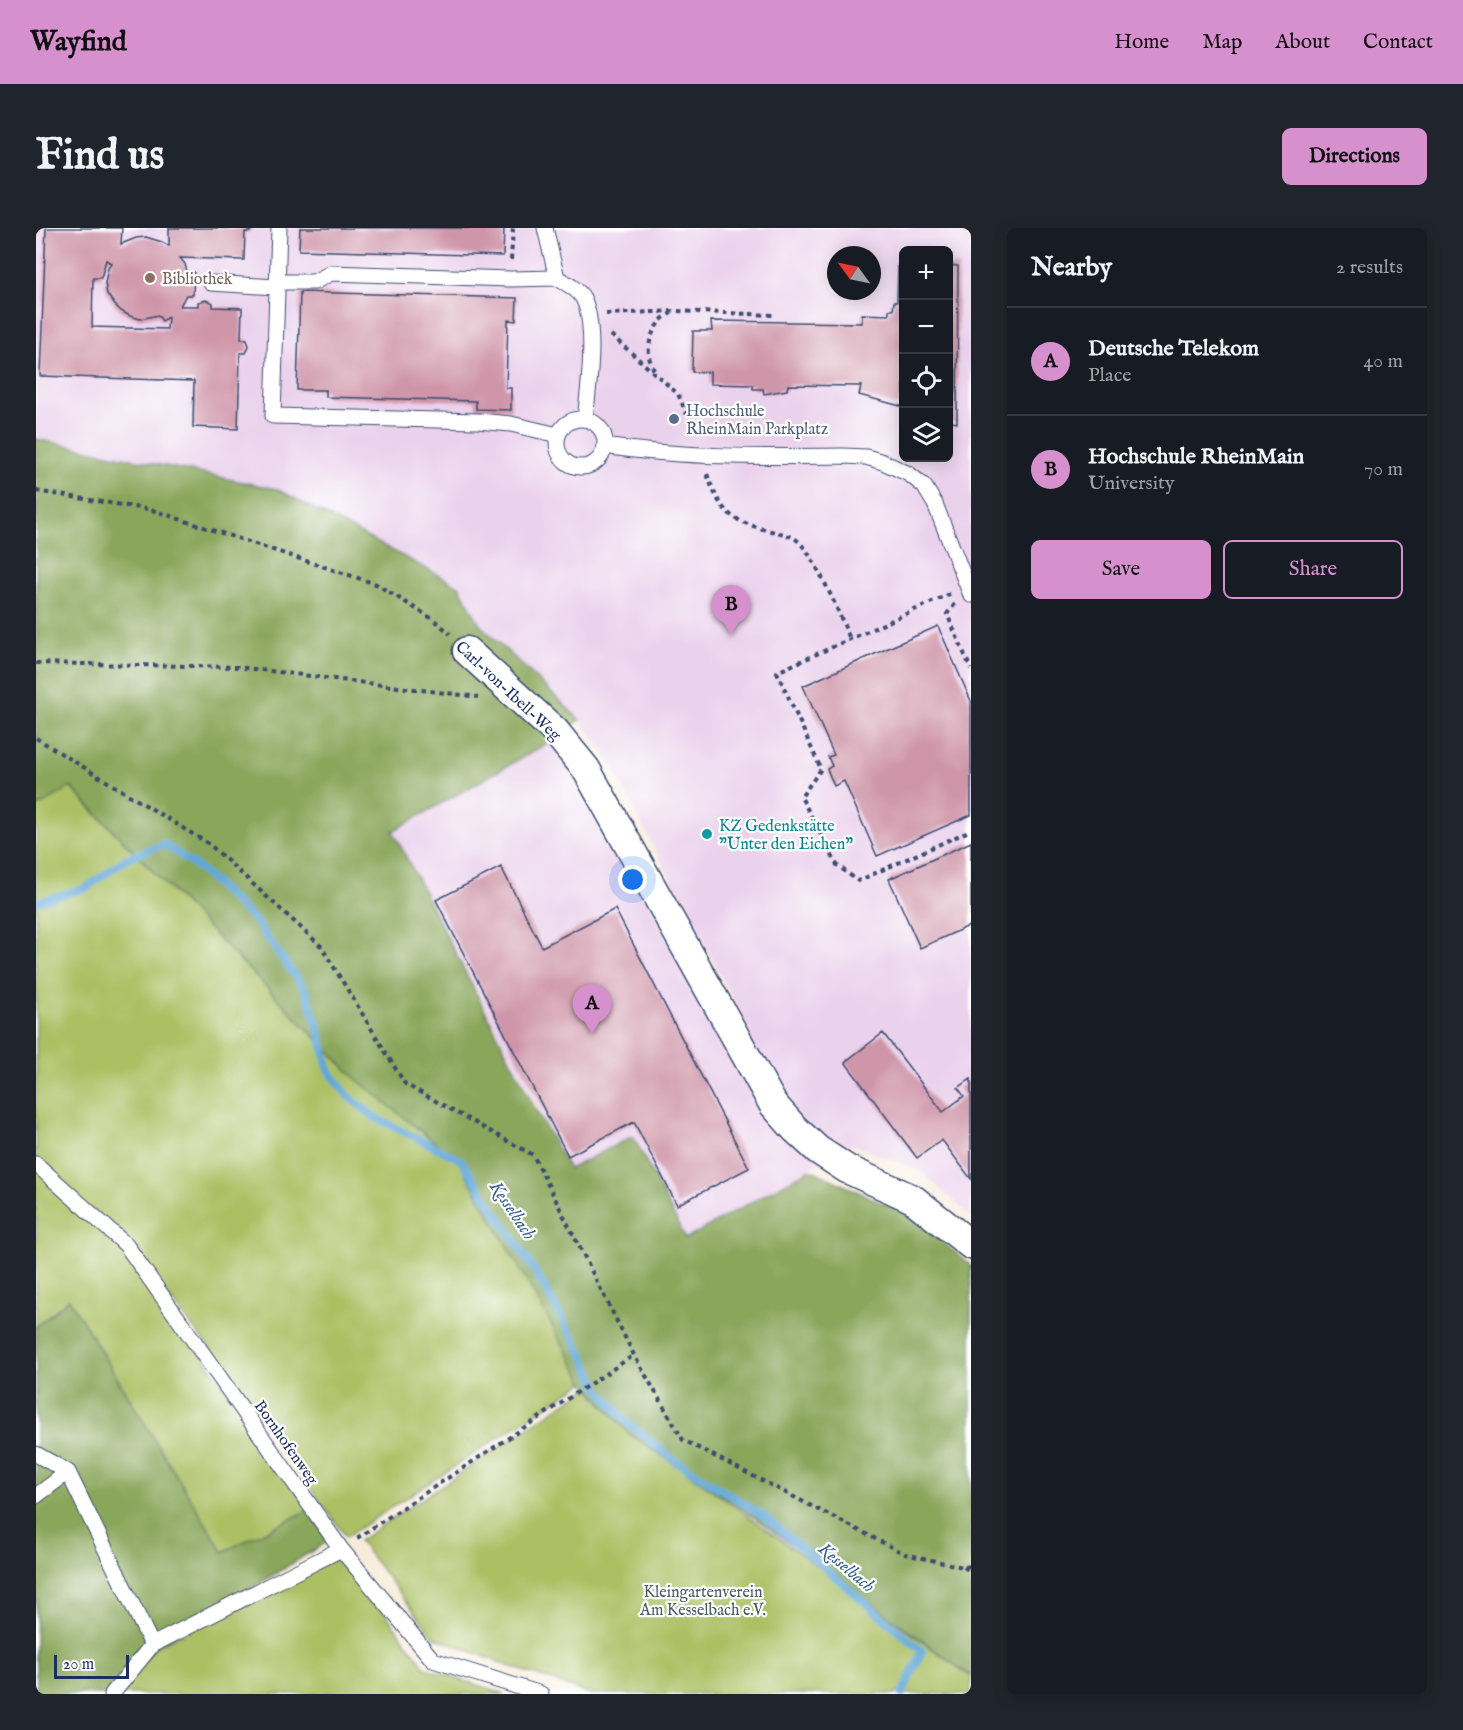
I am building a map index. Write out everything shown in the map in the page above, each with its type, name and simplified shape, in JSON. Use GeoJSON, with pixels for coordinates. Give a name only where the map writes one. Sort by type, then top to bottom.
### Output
{"type":"FeatureCollection","features":[{"type":"Feature","properties":{"kind":"street","name":"Carl-von-Ibell-Weg"},"geometry":{"type":"LineString","coordinates":[[467,651],[555,731],[586,769],[773,1104],[818,1150],[847,1169],[913,1199],[971,1245]]}},
{"type":"Feature","properties":{"kind":"lane"},"geometry":{"type":"LineString","coordinates":[[279,228],[273,416],[478,421],[511,424],[558,435]]}},
{"type":"Feature","properties":{"kind":"lane"},"geometry":{"type":"LineString","coordinates":[[545,228],[557,278]]}},
{"type":"Feature","properties":{"kind":"lane"},"geometry":{"type":"LineString","coordinates":[[211,284],[314,282],[331,273],[510,279],[557,278],[579,292],[587,315],[590,357],[585,418]]}},
{"type":"Feature","properties":{"kind":"lane"},"geometry":{"type":"LineString","coordinates":[[585,418],[598,425],[603,432],[605,446],[597,461],[581,467],[573,466],[561,457],[556,443],[558,435],[560,429],[571,420],[585,418]]}},
{"type":"Feature","properties":{"kind":"lane"},"geometry":{"type":"LineString","coordinates":[[605,446],[700,456],[866,457],[883,462],[909,474],[924,486],[935,504],[969,591]]}},
{"type":"Feature","properties":{"kind":"lane","name":"Bornhofenweg"},"geometry":{"type":"LineString","coordinates":[[36,1164],[126,1245],[341,1549],[433,1660],[540,1694]]}},
{"type":"Feature","properties":{"kind":"lane"},"geometry":{"type":"LineString","coordinates":[[36,1454],[68,1472],[152,1645]]}},
{"type":"Feature","properties":{"kind":"lane"},"geometry":{"type":"LineString","coordinates":[[36,1496],[68,1472]]}},
{"type":"Feature","properties":{"kind":"lane"},"geometry":{"type":"LineString","coordinates":[[112,1694],[152,1645],[341,1549]]}},
{"type":"Feature","properties":{"kind":"path"},"geometry":{"type":"LineString","coordinates":[[510,279],[513,228]]}},
{"type":"Feature","properties":{"kind":"path"},"geometry":{"type":"LineString","coordinates":[[587,315],[675,311],[773,315]]}},
{"type":"Feature","properties":{"kind":"path"},"geometry":{"type":"LineString","coordinates":[[654,373],[649,358],[651,338],[659,322],[675,311]]}},
{"type":"Feature","properties":{"kind":"path"},"geometry":{"type":"LineString","coordinates":[[587,315],[678,394],[687,416]]}},
{"type":"Feature","properties":{"kind":"path"},"geometry":{"type":"LineString","coordinates":[[700,456],[715,497],[724,510],[750,526],[794,537],[805,548],[850,639]]}},
{"type":"Feature","properties":{"kind":"path","name":"Carl-von-Ibell-Weg"},"geometry":{"type":"LineString","coordinates":[[36,491],[152,510],[376,584],[436,621],[467,651]]}},
{"type":"Feature","properties":{"kind":"path"},"geometry":{"type":"LineString","coordinates":[[969,591],[850,639],[777,672],[821,770],[801,797],[837,866],[858,881],[971,830]]}},
{"type":"Feature","properties":{"kind":"path"},"geometry":{"type":"LineString","coordinates":[[969,591],[947,614],[971,669]]}},
{"type":"Feature","properties":{"kind":"path"},"geometry":{"type":"LineString","coordinates":[[36,663],[238,667],[524,703]]}},
{"type":"Feature","properties":{"kind":"path"},"geometry":{"type":"LineString","coordinates":[[36,738],[209,844],[321,946],[405,1084],[533,1155],[634,1354],[683,1440],[905,1554],[963,1567],[971,1572]]}},
{"type":"Feature","properties":{"kind":"path"},"geometry":{"type":"LineString","coordinates":[[341,1549],[634,1354]]}},
{"type":"Feature","properties":{"kind":"path"},"geometry":{"type":"LineString","coordinates":[[963,1567],[971,1566]]}},
{"type":"Feature","properties":{"kind":"shaded area"},"geometry":{"type":"Polygon","coordinates":[[[36,228],[971,228],[971,1217],[922,1172],[852,1144],[686,1239],[633,1136],[569,1169],[393,830],[553,740],[578,765],[723,1047],[751,1035],[609,760],[580,720],[481,626],[459,586],[277,489],[36,439],[36,228]]]}},
{"type":"Feature","properties":{"kind":"green space"},"geometry":{"type":"Polygon","coordinates":[[[36,439],[277,489],[459,586],[481,626],[580,720],[553,740],[393,831],[534,1106],[569,1169],[633,1136],[686,1239],[810,1169],[908,1215],[971,1265],[971,1676],[758,1520],[628,1433],[584,1382],[459,1162],[355,1078],[71,787],[36,808],[36,439]]]}},
{"type":"Feature","properties":{"kind":"green space"},"geometry":{"type":"Polygon","coordinates":[[[70,787],[355,1078],[459,1162],[529,1275],[584,1382],[346,1537],[208,1346],[133,1254],[309,1510],[223,1552],[69,1299],[36,1327],[36,808],[70,787]]]}},
{"type":"Feature","properties":{"kind":"green space"},"geometry":{"type":"Polygon","coordinates":[[[69,1299],[223,1552],[309,1510],[329,1541],[155,1647],[117,1694],[36,1694],[36,1327],[69,1299]]]}},
{"type":"Feature","properties":{"kind":"green space","name":"Kleingartenverein Am Kesselbach e.V."},"geometry":{"type":"Polygon","coordinates":[[[589,1387],[628,1433],[691,1475],[971,1677],[971,1694],[590,1694],[434,1637],[359,1541],[589,1387]]]}},
{"type":"Feature","properties":{"kind":"green space"},"geometry":{"type":"Polygon","coordinates":[[[342,1556],[426,1668],[505,1694],[117,1694],[155,1647],[342,1556]]]}},
{"type":"Feature","properties":{"kind":"building"},"geometry":{"type":"Polygon","coordinates":[[[46,228],[122,228],[121,244],[146,237],[169,246],[169,228],[252,228],[250,232],[245,232],[244,260],[180,258],[187,272],[194,272],[193,295],[186,295],[180,306],[198,306],[198,302],[206,300],[213,303],[213,307],[242,308],[241,339],[247,339],[249,346],[246,353],[240,353],[238,429],[193,427],[194,381],[40,376],[46,228]],[[106,260],[101,278],[93,278],[92,327],[167,329],[168,317],[162,321],[158,315],[140,319],[121,311],[114,304],[107,294],[105,283],[111,263],[106,260]]]}},
{"type":"Feature","properties":{"kind":"building"},"geometry":{"type":"Polygon","coordinates":[[[300,228],[504,228],[503,256],[299,250],[300,228]]]}},
{"type":"Feature","properties":{"kind":"building"},"geometry":{"type":"Polygon","coordinates":[[[899,265],[899,406],[859,395],[861,386],[788,385],[787,390],[764,394],[763,389],[753,389],[753,385],[710,384],[710,372],[692,372],[693,331],[712,331],[711,321],[862,323],[862,314],[889,315],[889,310],[893,310],[894,302],[897,302],[899,265]]]}},
{"type":"Feature","properties":{"kind":"building"},"geometry":{"type":"Polygon","coordinates":[[[953,266],[958,266],[957,423],[953,422],[953,266]]]}},
{"type":"Feature","properties":{"kind":"building"},"geometry":{"type":"Polygon","coordinates":[[[300,292],[517,298],[516,321],[508,320],[506,388],[511,388],[511,410],[476,409],[476,401],[326,397],[326,390],[297,390],[300,292]]]}},
{"type":"Feature","properties":{"kind":"building"},"geometry":{"type":"Polygon","coordinates":[[[938,626],[971,701],[971,815],[877,856],[844,781],[834,786],[827,769],[832,766],[828,757],[834,755],[803,686],[938,626]]]}},
{"type":"Feature","properties":{"kind":"building"},"geometry":{"type":"Polygon","coordinates":[[[971,842],[971,925],[920,948],[889,879],[971,842]]]}},
{"type":"Feature","properties":{"kind":"building"},"geometry":{"type":"Polygon","coordinates":[[[501,867],[542,947],[615,909],[749,1168],[677,1205],[634,1122],[568,1156],[436,900],[501,867]]]}},
{"type":"Feature","properties":{"kind":"building"},"geometry":{"type":"Polygon","coordinates":[[[883,1033],[943,1112],[964,1096],[958,1088],[971,1079],[971,1179],[942,1140],[917,1158],[845,1062],[883,1033]]]}},
{"type":"Feature","properties":{"kind":"waterway","name":"Kesselbach"},"geometry":{"type":"LineString","coordinates":[[36,902],[86,888],[127,858],[164,844],[200,869],[255,921],[306,991],[329,1071],[349,1097],[376,1118],[461,1160],[535,1271],[581,1352],[599,1389],[627,1423],[676,1461],[765,1517],[922,1651],[902,1694]]}},
{"type":"Feature","properties":{"kind":"place","name":"Bibliothek"},"geometry":{"type":"Point","coordinates":[150,278]}},
{"type":"Feature","properties":{"kind":"place","name":"Hochschule RheinMain Parkplatz"},"geometry":{"type":"Point","coordinates":[674,419]}},
{"type":"Feature","properties":{"kind":"place","name":"Hochschule RheinMain"},"geometry":{"type":"Point","coordinates":[731,635]}},
{"type":"Feature","properties":{"kind":"place","name":"KZ Gedenkstätte \"Unter den Eichen\""},"geometry":{"type":"Point","coordinates":[707,834]}},
{"type":"Feature","properties":{"kind":"place","name":"Deutsche Telekom"},"geometry":{"type":"Point","coordinates":[592,1034]}}]}
